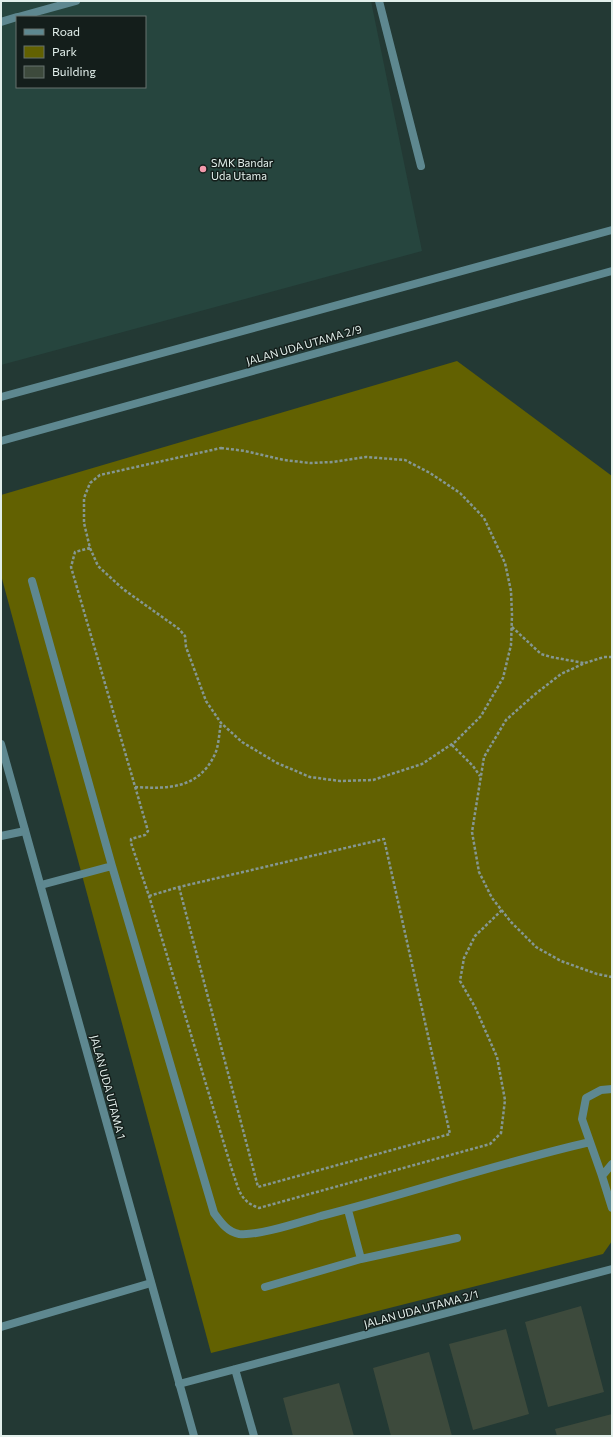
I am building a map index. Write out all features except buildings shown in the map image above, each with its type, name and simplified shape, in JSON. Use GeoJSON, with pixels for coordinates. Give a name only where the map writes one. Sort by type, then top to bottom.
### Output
{"type":"FeatureCollection","features":[{"type":"Feature","properties":{"kind":"street"},"geometry":{"type":"LineString","coordinates":[[22,16],[76,1]]}},
{"type":"Feature","properties":{"kind":"street"},"geometry":{"type":"LineString","coordinates":[[379,1],[421,166]]}},
{"type":"Feature","properties":{"kind":"street"},"geometry":{"type":"LineString","coordinates":[[1,22],[16,18]]}},
{"type":"Feature","properties":{"kind":"street"},"geometry":{"type":"LineString","coordinates":[[1,397],[612,230]]}},
{"type":"Feature","properties":{"kind":"street","name":"JALAN UDA UTAMA 2/9"},"geometry":{"type":"LineString","coordinates":[[1,441],[612,271]]}},
{"type":"Feature","properties":{"kind":"street"},"geometry":{"type":"LineString","coordinates":[[32,581],[112,866],[214,1213],[222,1225],[237,1234],[256,1233],[348,1210],[590,1142]]}},
{"type":"Feature","properties":{"kind":"street","name":"JALAN UDA UTAMA 1"},"geometry":{"type":"LineString","coordinates":[[1,744],[194,1436]]}},
{"type":"Feature","properties":{"kind":"street"},"geometry":{"type":"LineString","coordinates":[[1,836],[25,831]]}},
{"type":"Feature","properties":{"kind":"street"},"geometry":{"type":"LineString","coordinates":[[41,885],[112,866]]}},
{"type":"Feature","properties":{"kind":"street"},"geometry":{"type":"LineString","coordinates":[[612,1089],[601,1090],[586,1098],[582,1119],[612,1208]]}},
{"type":"Feature","properties":{"kind":"street"},"geometry":{"type":"LineString","coordinates":[[602,1176],[612,1164]]}},
{"type":"Feature","properties":{"kind":"street"},"geometry":{"type":"LineString","coordinates":[[348,1210],[361,1259]]}},
{"type":"Feature","properties":{"kind":"street"},"geometry":{"type":"LineString","coordinates":[[265,1287],[361,1259],[457,1238]]}},
{"type":"Feature","properties":{"kind":"street","name":"JALAN UDA UTAMA 2/1"},"geometry":{"type":"LineString","coordinates":[[179,1384],[612,1269]]}},
{"type":"Feature","properties":{"kind":"street"},"geometry":{"type":"LineString","coordinates":[[1,1327],[151,1283]]}},
{"type":"Feature","properties":{"kind":"street"},"geometry":{"type":"LineString","coordinates":[[235,1370],[254,1436]]}},
{"type":"Feature","properties":{"kind":"path"},"geometry":{"type":"LineString","coordinates":[[221,448],[245,451],[284,460],[310,463],[333,462],[366,457],[405,460],[430,473],[460,493],[484,518],[505,563],[511,591],[512,627],[511,646],[503,678],[481,716],[452,745],[422,764],[373,780],[332,780],[310,778],[277,763],[242,742],[221,723],[206,701],[186,647],[185,636],[179,628],[123,589],[98,566],[90,548],[84,524],[84,498],[90,483],[100,475],[221,448]]}},
{"type":"Feature","properties":{"kind":"path"},"geometry":{"type":"LineString","coordinates":[[90,548],[75,552],[71,566],[148,831],[144,835],[131,839],[131,842],[149,896],[232,1170],[242,1197],[249,1205],[259,1208],[490,1144],[501,1133],[505,1100],[497,1057],[475,1007],[460,981],[464,958],[475,936],[502,910]]}},
{"type":"Feature","properties":{"kind":"path"},"geometry":{"type":"LineString","coordinates":[[512,627],[541,654],[585,663]]}},
{"type":"Feature","properties":{"kind":"path"},"geometry":{"type":"LineString","coordinates":[[612,657],[604,657],[585,663],[561,674],[534,695],[506,720],[484,757],[472,832],[479,872],[492,898],[511,922],[536,947],[561,961],[597,974],[612,977]]}},
{"type":"Feature","properties":{"kind":"path"},"geometry":{"type":"LineString","coordinates":[[135,787],[159,788],[187,783],[201,775],[216,753],[221,723]]}},
{"type":"Feature","properties":{"kind":"path"},"geometry":{"type":"LineString","coordinates":[[452,745],[473,766],[480,776]]}},
{"type":"Feature","properties":{"kind":"path"},"geometry":{"type":"LineString","coordinates":[[149,896],[179,887],[384,839],[450,1134],[258,1187],[179,887]]}},
{"type":"Feature","properties":{"kind":"shaded area","name":"SMK Bandar Uda Utama"},"geometry":{"type":"Polygon","coordinates":[[[1,1],[371,1],[422,251],[1,365],[1,1]]]}},
{"type":"Feature","properties":{"kind":"green space"},"geometry":{"type":"Polygon","coordinates":[[[457,361],[612,476],[612,1241],[603,1254],[211,1353],[1,575],[1,495],[457,361]]]}},
{"type":"Feature","properties":{"kind":"place","name":"SMK Bandar Uda Utama"},"geometry":{"type":"Point","coordinates":[203,169]}}]}
